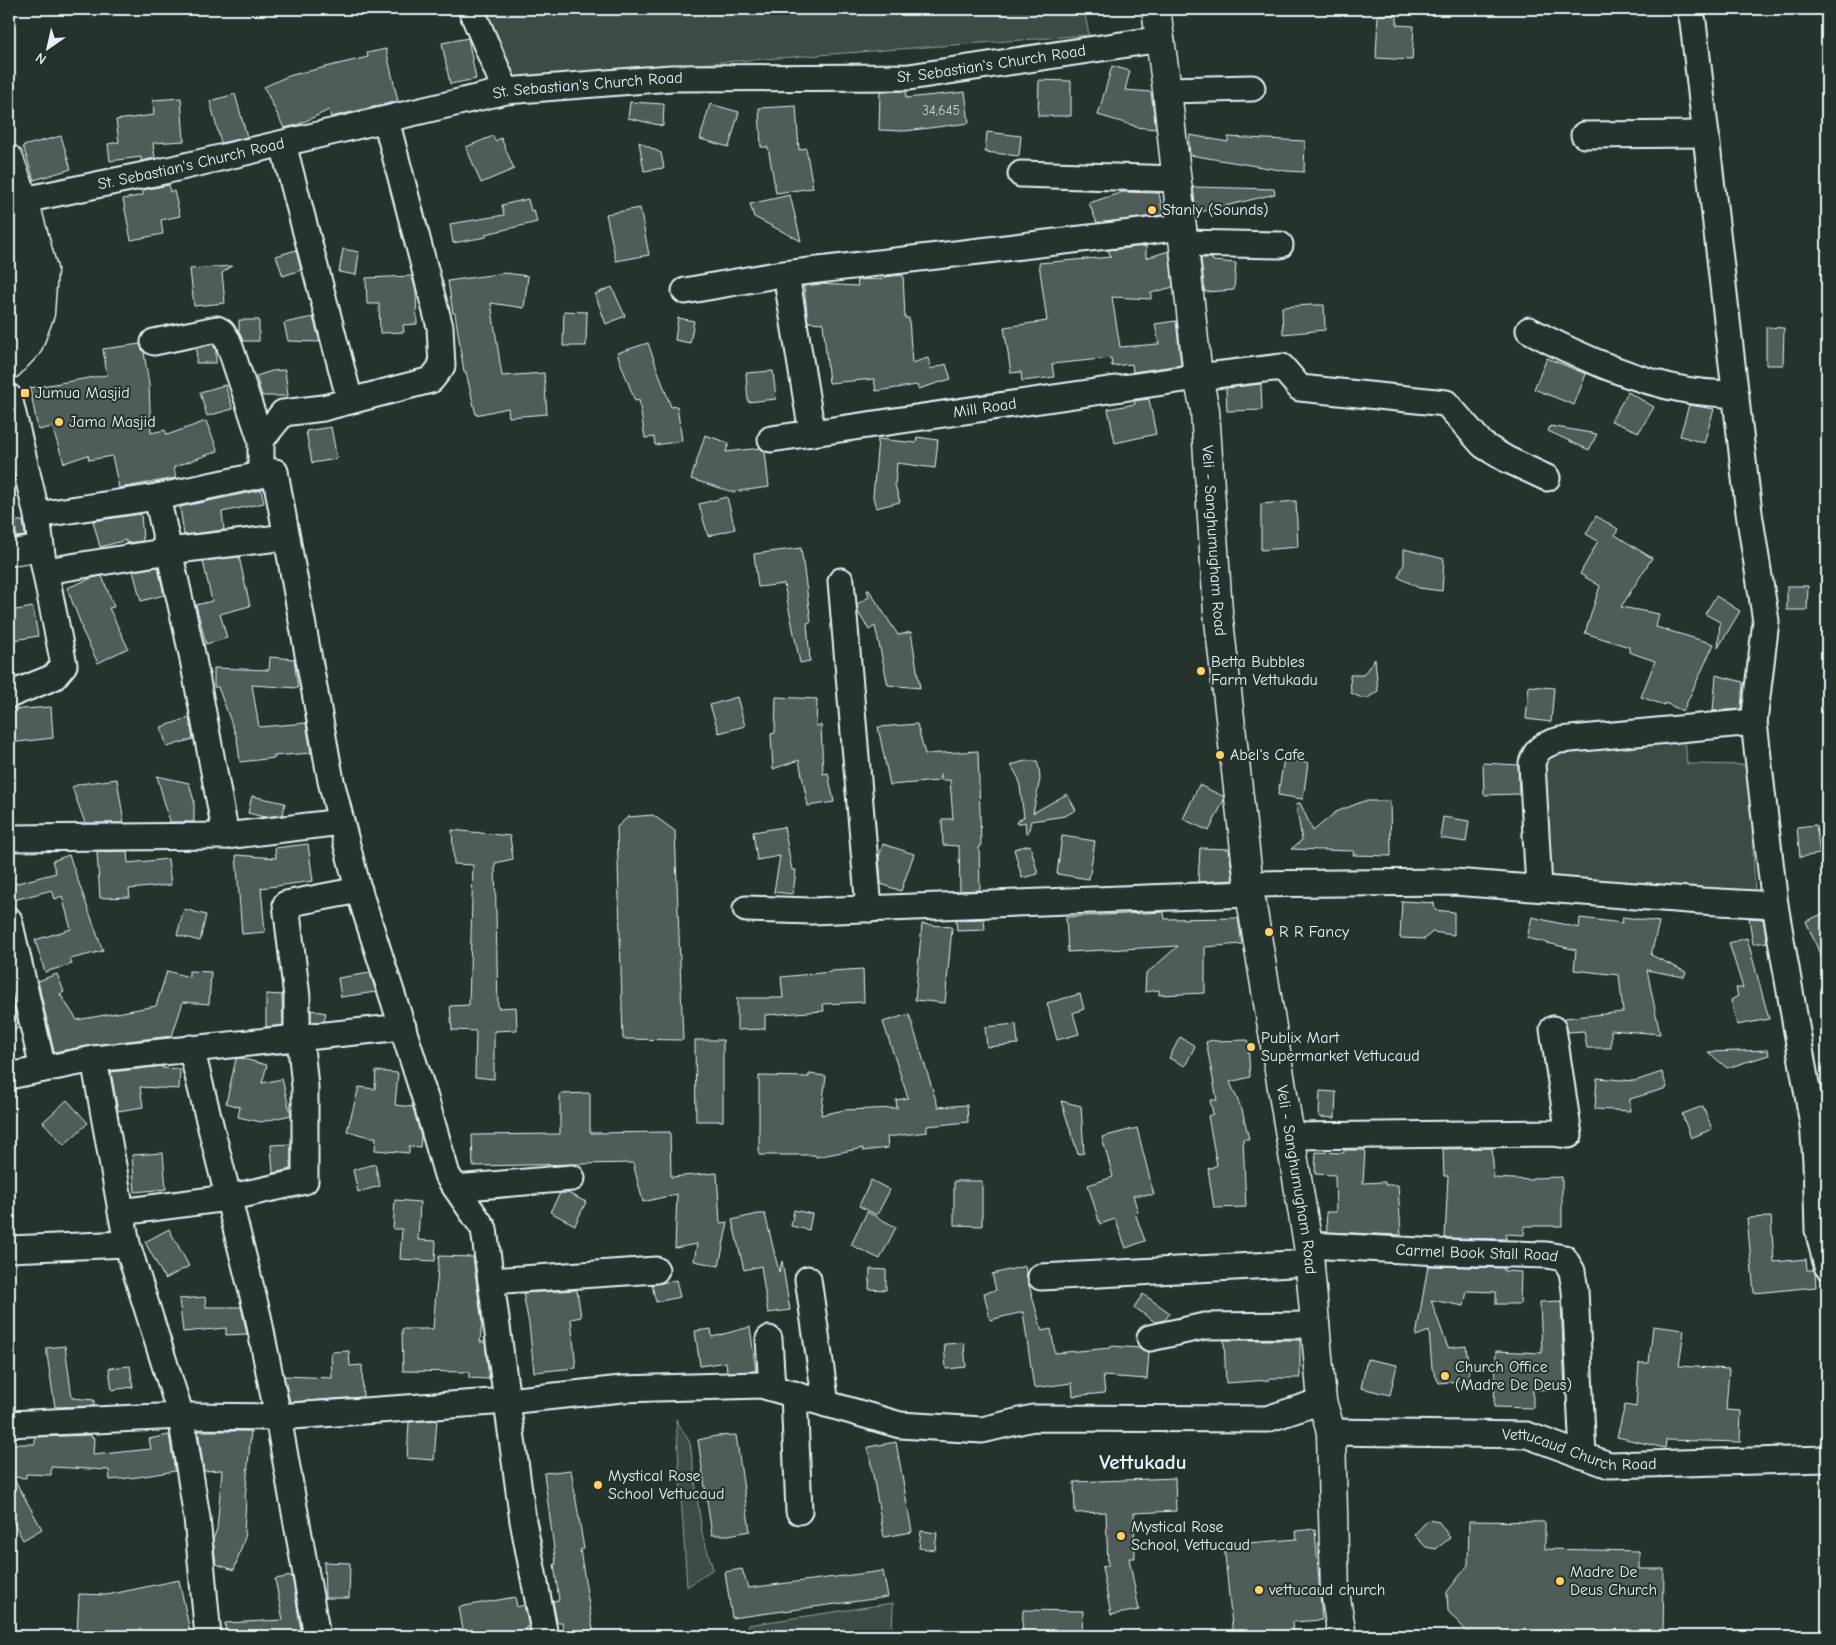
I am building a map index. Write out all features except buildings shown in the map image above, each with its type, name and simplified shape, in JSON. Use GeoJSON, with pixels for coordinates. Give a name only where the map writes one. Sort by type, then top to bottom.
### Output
{"type":"FeatureCollection","features":[{"type":"Feature","properties":{"kind":"main road","name":"Veli - Sanghumugham Road"},"geometry":{"type":"LineString","coordinates":[[1156,9],[1167,90],[1198,377],[1205,410],[1218,612],[1250,889],[1310,1254],[1322,1401],[1331,1432],[1335,1592],[1342,1636]]}},
{"type":"Feature","properties":{"kind":"main road"},"geometry":{"type":"LineString","coordinates":[[9,159],[24,200],[43,270],[40,313],[28,345],[9,365]]}},
{"type":"Feature","properties":{"kind":"main road"},"geometry":{"type":"LineString","coordinates":[[9,230],[26,287],[18,319],[9,329]]}},
{"type":"Feature","properties":{"kind":"street"},"geometry":{"type":"LineString","coordinates":[[471,9],[506,91]]}},
{"type":"Feature","properties":{"kind":"street"},"geometry":{"type":"LineString","coordinates":[[1690,9],[1749,513],[1766,621],[1754,722],[1774,905],[1813,1124],[1818,1230],[1827,1266]]}},
{"type":"Feature","properties":{"kind":"street","name":"St. Sebastian's Church Road"},"geometry":{"type":"LineString","coordinates":[[24,200],[164,171],[506,91],[671,78],[909,77],[1161,39]]}},
{"type":"Feature","properties":{"kind":"street"},"geometry":{"type":"LineString","coordinates":[[1167,90],[1252,88]]}},
{"type":"Feature","properties":{"kind":"street"},"geometry":{"type":"LineString","coordinates":[[261,440],[284,413],[323,408],[430,380],[442,366],[440,327],[386,120]]}},
{"type":"Feature","properties":{"kind":"street"},"geometry":{"type":"LineString","coordinates":[[1584,134],[1706,134]]}},
{"type":"Feature","properties":{"kind":"street"},"geometry":{"type":"LineString","coordinates":[[283,144],[350,401]]}},
{"type":"Feature","properties":{"kind":"street"},"geometry":{"type":"LineString","coordinates":[[1021,174],[1177,180]]}},
{"type":"Feature","properties":{"kind":"street"},"geometry":{"type":"LineString","coordinates":[[685,291],[786,274],[1183,235],[1280,245]]}},
{"type":"Feature","properties":{"kind":"street"},"geometry":{"type":"LineString","coordinates":[[786,274],[812,433]]}},
{"type":"Feature","properties":{"kind":"street"},"geometry":{"type":"LineString","coordinates":[[154,342],[217,329],[222,332],[228,341],[261,440],[261,474],[275,472]]}},
{"type":"Feature","properties":{"kind":"street"},"geometry":{"type":"LineString","coordinates":[[1529,330],[1565,349],[1638,377],[1687,390],[1736,395]]}},
{"type":"Feature","properties":{"kind":"street","name":"Mill Road"},"geometry":{"type":"LineString","coordinates":[[771,439],[1198,377],[1282,367],[1300,388],[1446,403],[1483,445],[1506,459],[1547,478]]}},
{"type":"Feature","properties":{"kind":"street"},"geometry":{"type":"LineString","coordinates":[[9,397],[37,515],[43,560],[64,664],[54,677],[9,695]]}},
{"type":"Feature","properties":{"kind":"street"},"geometry":{"type":"LineString","coordinates":[[37,515],[157,497],[275,472]]}},
{"type":"Feature","properties":{"kind":"street"},"geometry":{"type":"LineString","coordinates":[[275,472],[331,781],[359,890],[425,1098],[447,1175],[484,1229],[523,1521],[545,1636]]}},
{"type":"Feature","properties":{"kind":"street"},"geometry":{"type":"LineString","coordinates":[[157,497],[192,654],[226,836]]}},
{"type":"Feature","properties":{"kind":"street"},"geometry":{"type":"LineString","coordinates":[[9,553],[43,560],[169,551],[287,537]]}},
{"type":"Feature","properties":{"kind":"street"},"geometry":{"type":"LineString","coordinates":[[840,581],[869,909]]}},
{"type":"Feature","properties":{"kind":"street"},"geometry":{"type":"LineString","coordinates":[[1539,888],[1532,763],[1538,749],[1546,744],[1560,740],[1754,722]]}},
{"type":"Feature","properties":{"kind":"street"},"geometry":{"type":"LineString","coordinates":[[9,838],[226,836],[341,822]]}},
{"type":"Feature","properties":{"kind":"street"},"geometry":{"type":"LineString","coordinates":[[746,909],[811,912],[1250,889],[1454,882],[1774,905]]}},
{"type":"Feature","properties":{"kind":"street"},"geometry":{"type":"LineString","coordinates":[[121,1212],[227,1198],[304,1181],[305,1088],[297,1026],[297,997],[286,904],[359,890]]}},
{"type":"Feature","properties":{"kind":"street"},"geometry":{"type":"LineString","coordinates":[[9,920],[43,1069]]}},
{"type":"Feature","properties":{"kind":"street"},"geometry":{"type":"LineString","coordinates":[[9,1076],[94,1059],[403,1027]]}},
{"type":"Feature","properties":{"kind":"street"},"geometry":{"type":"LineString","coordinates":[[1292,1136],[1553,1133],[1569,1135],[1553,1029]]}},
{"type":"Feature","properties":{"kind":"street"},"geometry":{"type":"LineString","coordinates":[[191,1048],[258,1316],[317,1636]]}},
{"type":"Feature","properties":{"kind":"street"},"geometry":{"type":"LineString","coordinates":[[94,1059],[127,1244],[181,1416],[197,1518],[208,1636]]}},
{"type":"Feature","properties":{"kind":"street"},"geometry":{"type":"LineString","coordinates":[[456,1188],[572,1178]]}},
{"type":"Feature","properties":{"kind":"street"},"geometry":{"type":"LineString","coordinates":[[9,1249],[127,1244]]}},
{"type":"Feature","properties":{"kind":"street","name":"Carmel Book Stall Road"},"geometry":{"type":"LineString","coordinates":[[1310,1254],[1440,1252],[1547,1255],[1564,1258],[1572,1271],[1575,1290],[1583,1456]]}},
{"type":"Feature","properties":{"kind":"street"},"geometry":{"type":"LineString","coordinates":[[1041,1277],[1310,1254]]}},
{"type":"Feature","properties":{"kind":"street"},"geometry":{"type":"LineString","coordinates":[[491,1281],[656,1270]]}},
{"type":"Feature","properties":{"kind":"street"},"geometry":{"type":"LineString","coordinates":[[808,1279],[826,1404]]}},
{"type":"Feature","properties":{"kind":"street"},"geometry":{"type":"LineString","coordinates":[[1150,1338],[1205,1326],[1316,1324]]}},
{"type":"Feature","properties":{"kind":"street"},"geometry":{"type":"LineString","coordinates":[[769,1339],[783,1391],[799,1511]]}},
{"type":"Feature","properties":{"kind":"street"},"geometry":{"type":"LineString","coordinates":[[9,1424],[181,1416],[278,1417],[507,1401],[622,1389],[761,1385],[900,1425],[982,1430],[1033,1418],[1267,1419],[1322,1401]]}},
{"type":"Feature","properties":{"kind":"street","name":"Vettucaud Church Road"},"geometry":{"type":"LineString","coordinates":[[1331,1432],[1527,1435],[1609,1465],[1827,1459]]}},
{"type":"Feature","properties":{"kind":"shaded area"},"geometry":{"type":"Polygon","coordinates":[[[481,9],[1084,9],[1089,35],[507,78],[481,9]]]}},
{"type":"Feature","properties":{"kind":"shaded area"},"geometry":{"type":"Polygon","coordinates":[[[1685,737],[1687,764],[1749,765],[1755,892],[1548,882],[1540,750],[1685,737]]]}},
{"type":"Feature","properties":{"kind":"shaded area"},"geometry":{"type":"Polygon","coordinates":[[[676,1419],[690,1443],[702,1533],[713,1569],[687,1587],[676,1419]]]}},
{"type":"Feature","properties":{"kind":"shaded area"},"geometry":{"type":"Polygon","coordinates":[[[893,1603],[892,1636],[750,1636],[748,1625],[893,1603]]]}},
{"type":"Feature","properties":{"kind":"place","name":"Stanly (Sounds)"},"geometry":{"type":"Point","coordinates":[1152,210]}},
{"type":"Feature","properties":{"kind":"place","name":"Jumua Masjid"},"geometry":{"type":"Point","coordinates":[25,393]}},
{"type":"Feature","properties":{"kind":"place","name":"Jama Masjid"},"geometry":{"type":"Point","coordinates":[59,422]}},
{"type":"Feature","properties":{"kind":"place","name":"Betta Bubbles Farm Vettukadu"},"geometry":{"type":"Point","coordinates":[1201,671]}},
{"type":"Feature","properties":{"kind":"place","name":"Abel's Cafe"},"geometry":{"type":"Point","coordinates":[1220,755]}},
{"type":"Feature","properties":{"kind":"place","name":"R R Fancy"},"geometry":{"type":"Point","coordinates":[1269,932]}},
{"type":"Feature","properties":{"kind":"place","name":"Publix Mart Supermarket Vettucaud"},"geometry":{"type":"Point","coordinates":[1251,1047]}},
{"type":"Feature","properties":{"kind":"place","name":"Church Office (Madre De Deus)"},"geometry":{"type":"Point","coordinates":[1445,1376]}},
{"type":"Feature","properties":{"kind":"place","name":"Mystical Rose School Vettucaud"},"geometry":{"type":"Point","coordinates":[598,1485]}},
{"type":"Feature","properties":{"kind":"place","name":"Mystical Rose School, Vettucaud"},"geometry":{"type":"Point","coordinates":[1121,1536]}},
{"type":"Feature","properties":{"kind":"place","name":"Madre De Deus Church"},"geometry":{"type":"Point","coordinates":[1560,1581]}},
{"type":"Feature","properties":{"kind":"place","name":"vettucaud church"},"geometry":{"type":"Point","coordinates":[1259,1590]}},
{"type":"Feature","properties":{"kind":"district","name":"Vettukadu"},"geometry":{"type":"Point","coordinates":[1143,1462]}}]}
